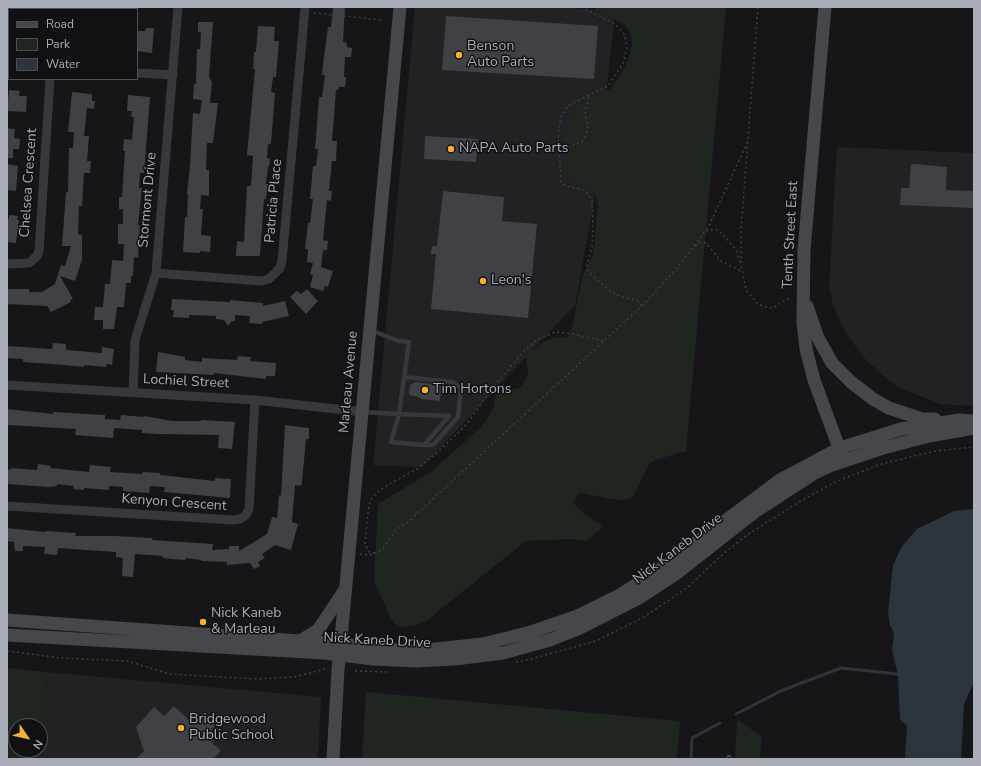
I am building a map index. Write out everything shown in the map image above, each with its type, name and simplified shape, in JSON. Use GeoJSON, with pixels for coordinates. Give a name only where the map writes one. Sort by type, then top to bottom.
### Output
{"type":"FeatureCollection","features":[{"type":"Feature","properties":{"kind":"street","name":"Stormont Drive"},"geometry":{"type":"LineString","coordinates":[[133,393],[135,340],[156,273],[178,7]]}},
{"type":"Feature","properties":{"kind":"street","name":"Marleau Avenue"},"geometry":{"type":"LineString","coordinates":[[333,759],[338,670],[400,7]]}},
{"type":"Feature","properties":{"kind":"street","name":"Tenth Street East"},"geometry":{"type":"LineString","coordinates":[[824,7],[804,250],[802,322],[806,349],[814,380],[842,454]]}},
{"type":"Feature","properties":{"kind":"street","name":"Patricia Place"},"geometry":{"type":"LineString","coordinates":[[156,273],[261,281],[274,275],[280,268],[282,262],[304,10]]}},
{"type":"Feature","properties":{"kind":"street"},"geometry":{"type":"LineString","coordinates":[[138,73],[173,75]]}},
{"type":"Feature","properties":{"kind":"street","name":"Chelsea Crescent"},"geometry":{"type":"LineString","coordinates":[[7,264],[29,263],[37,256],[39,250],[50,80]]}},
{"type":"Feature","properties":{"kind":"street"},"geometry":{"type":"LineString","coordinates":[[804,280],[808,311],[818,338],[832,363],[851,382],[873,399],[889,408],[922,419],[959,420]]}},
{"type":"Feature","properties":{"kind":"street","name":"Lochiel Street"},"geometry":{"type":"LineString","coordinates":[[7,385],[255,400],[363,412]]}},
{"type":"Feature","properties":{"kind":"street","name":"Kenyon Crescent"},"geometry":{"type":"LineString","coordinates":[[7,506],[233,520],[240,519],[246,515],[249,509],[255,400]]}},
{"type":"Feature","properties":{"kind":"street","name":"Nick Kaneb Drive"},"geometry":{"type":"LineString","coordinates":[[7,634],[341,650],[377,649],[416,651],[497,640],[575,617],[620,595],[661,568],[780,480],[901,429],[959,420],[974,421]]}},
{"type":"Feature","properties":{"kind":"street","name":"Nick Kaneb Drive"},"geometry":{"type":"LineString","coordinates":[[842,454],[974,428]]}},
{"type":"Feature","properties":{"kind":"street"},"geometry":{"type":"LineString","coordinates":[[300,641],[318,630],[346,588]]}},
{"type":"Feature","properties":{"kind":"street","name":"Nick Kaneb Drive"},"geometry":{"type":"LineString","coordinates":[[7,620],[300,641],[341,650]]}},
{"type":"Feature","properties":{"kind":"lane"},"geometry":{"type":"LineString","coordinates":[[370,329],[398,341],[409,342],[404,377],[399,414],[391,442],[433,445],[458,417],[460,388],[452,382],[404,377]]}},
{"type":"Feature","properties":{"kind":"lane"},"geometry":{"type":"LineString","coordinates":[[363,412],[449,416],[424,445]]}},
{"type":"Feature","properties":{"kind":"path"},"geometry":{"type":"LineString","coordinates":[[581,7],[615,24],[624,34],[627,41],[626,55],[612,82],[608,86],[569,105],[561,117],[558,134],[560,172],[563,184],[584,190],[590,195],[594,204],[592,247],[587,265],[588,271],[606,288],[617,294],[638,301],[643,306]]}},
{"type":"Feature","properties":{"kind":"path"},"geometry":{"type":"LineString","coordinates":[[758,7],[741,230],[742,272],[746,290],[758,304],[773,308],[787,299],[803,302]]}},
{"type":"Feature","properties":{"kind":"path"},"geometry":{"type":"LineString","coordinates":[[304,10],[382,20]]}},
{"type":"Feature","properties":{"kind":"path"},"geometry":{"type":"LineString","coordinates":[[559,154],[565,148],[583,141],[588,129],[585,111],[590,94]]}},
{"type":"Feature","properties":{"kind":"path"},"geometry":{"type":"LineString","coordinates":[[349,553],[369,555],[377,553],[385,546],[396,530],[408,522],[643,306],[684,261],[704,232],[732,177],[747,143]]}},
{"type":"Feature","properties":{"kind":"path"},"geometry":{"type":"LineString","coordinates":[[704,232],[712,229],[722,233],[736,250],[741,263]]}},
{"type":"Feature","properties":{"kind":"path"},"geometry":{"type":"LineString","coordinates":[[694,247],[700,242],[706,243],[721,261],[742,272]]}},
{"type":"Feature","properties":{"kind":"path"},"geometry":{"type":"LineString","coordinates":[[377,553],[369,552],[365,543],[369,505],[372,497],[384,486],[417,469],[468,424],[492,387],[523,352],[538,339],[555,332],[605,341]]}},
{"type":"Feature","properties":{"kind":"path"},"geometry":{"type":"LineString","coordinates":[[7,651],[61,658],[127,661],[170,674],[257,679],[294,677],[325,669]]}},
{"type":"Feature","properties":{"kind":"shaded area"},"geometry":{"type":"Polygon","coordinates":[[[415,7],[555,7],[615,11],[598,177],[575,305],[422,467],[373,465],[415,7]]]}},
{"type":"Feature","properties":{"kind":"shaded area"},"geometry":{"type":"Polygon","coordinates":[[[837,147],[974,153],[974,406],[940,404],[900,388],[866,360],[847,335],[839,320],[829,288],[837,147]]]}},
{"type":"Feature","properties":{"kind":"shaded area","name":"Bridgewood Public School"},"geometry":{"type":"Polygon","coordinates":[[[46,672],[321,697],[318,759],[42,759],[48,758],[48,718],[44,718],[46,672]]]}},
{"type":"Feature","properties":{"kind":"green space"},"geometry":{"type":"Polygon","coordinates":[[[597,7],[726,7],[686,451],[655,460],[649,464],[633,497],[623,500],[609,499],[581,493],[577,496],[573,502],[584,514],[600,524],[602,528],[585,541],[571,539],[526,541],[425,622],[413,626],[403,627],[395,624],[391,619],[374,581],[378,504],[431,472],[482,426],[493,409],[496,393],[499,389],[518,389],[522,385],[528,375],[526,355],[543,342],[553,338],[568,337],[572,327],[583,275],[593,254],[598,206],[596,196],[592,189],[563,179],[562,156],[564,137],[571,112],[579,104],[610,89],[620,76],[628,60],[632,45],[631,34],[624,24],[611,17],[594,11],[597,7]]]}},
{"type":"Feature","properties":{"kind":"green space"},"geometry":{"type":"Polygon","coordinates":[[[7,668],[46,672],[44,718],[8,718],[8,758],[42,759],[7,759],[7,668]]]}},
{"type":"Feature","properties":{"kind":"green space"},"geometry":{"type":"Polygon","coordinates":[[[366,692],[680,721],[677,759],[362,759],[366,692]]]}},
{"type":"Feature","properties":{"kind":"green space"},"geometry":{"type":"Polygon","coordinates":[[[737,719],[762,737],[760,759],[735,759],[737,719]]]}},
{"type":"Feature","properties":{"kind":"water"},"geometry":{"type":"Polygon","coordinates":[[[974,509],[974,682],[964,704],[961,759],[905,759],[907,726],[900,719],[898,674],[892,651],[894,633],[890,625],[888,613],[893,565],[902,546],[917,529],[954,511],[974,509]]]}},
{"type":"Feature","properties":{"kind":"building"},"geometry":{"type":"Polygon","coordinates":[[[333,7],[345,7],[343,42],[347,43],[347,47],[352,48],[351,57],[345,57],[345,87],[339,87],[338,90],[336,90],[332,141],[337,141],[336,161],[332,161],[329,191],[332,191],[331,201],[327,200],[323,240],[328,241],[327,250],[323,250],[321,267],[333,271],[328,287],[325,286],[323,291],[310,287],[313,275],[310,274],[313,263],[307,262],[308,249],[305,249],[313,199],[310,199],[313,166],[316,166],[318,149],[315,149],[319,97],[322,97],[325,75],[322,75],[323,65],[328,27],[331,27],[333,7]]]}},
{"type":"Feature","properties":{"kind":"building"},"geometry":{"type":"Polygon","coordinates":[[[446,16],[598,26],[594,79],[442,70],[446,16]]]}},
{"type":"Feature","properties":{"kind":"building"},"geometry":{"type":"Polygon","coordinates":[[[198,22],[213,22],[209,77],[212,82],[210,103],[218,103],[213,143],[207,143],[206,170],[209,170],[209,196],[201,195],[200,209],[203,209],[201,235],[211,236],[210,252],[200,251],[200,253],[183,252],[185,217],[187,217],[187,194],[193,113],[200,114],[202,100],[193,99],[194,84],[196,84],[197,49],[200,49],[201,32],[198,32],[198,22]]]}},
{"type":"Feature","properties":{"kind":"building"},"geometry":{"type":"Polygon","coordinates":[[[258,26],[275,27],[274,41],[279,41],[276,77],[273,77],[271,92],[275,93],[271,144],[268,144],[267,158],[270,159],[266,184],[268,184],[266,199],[264,199],[260,256],[236,256],[237,241],[244,242],[247,186],[251,186],[253,156],[247,155],[255,69],[253,69],[254,52],[256,52],[258,26]]]}},
{"type":"Feature","properties":{"kind":"building"},"geometry":{"type":"Polygon","coordinates":[[[146,28],[154,28],[152,53],[138,51],[138,31],[145,31],[146,28]]]}},
{"type":"Feature","properties":{"kind":"building"},"geometry":{"type":"Polygon","coordinates":[[[9,90],[20,91],[19,96],[27,96],[26,112],[7,111],[9,90]]]}},
{"type":"Feature","properties":{"kind":"building"},"geometry":{"type":"Polygon","coordinates":[[[72,92],[92,94],[92,101],[95,101],[94,109],[87,108],[84,136],[89,136],[87,161],[91,161],[90,173],[84,173],[82,206],[79,206],[78,234],[82,235],[82,260],[75,281],[60,276],[73,299],[70,300],[71,302],[51,312],[47,306],[7,304],[7,289],[29,289],[29,292],[42,292],[55,284],[61,265],[65,266],[71,246],[62,246],[66,192],[68,192],[69,148],[73,148],[74,132],[68,132],[72,92]]]}},
{"type":"Feature","properties":{"kind":"building"},"geometry":{"type":"Polygon","coordinates":[[[128,95],[150,97],[144,173],[140,173],[139,188],[142,188],[138,225],[140,225],[138,258],[134,257],[131,283],[126,283],[124,307],[117,307],[114,329],[103,329],[103,320],[94,320],[95,307],[103,307],[105,284],[110,284],[112,260],[123,261],[124,244],[118,244],[118,224],[123,224],[123,209],[119,209],[119,197],[122,197],[125,151],[123,151],[124,139],[132,140],[134,117],[131,117],[132,111],[127,111],[128,95]]]}},
{"type":"Feature","properties":{"kind":"building"},"geometry":{"type":"Polygon","coordinates":[[[7,128],[15,129],[14,138],[20,139],[19,149],[13,149],[13,158],[7,158],[7,128]]]}},
{"type":"Feature","properties":{"kind":"building","name":"NAPA Auto Parts"},"geometry":{"type":"Polygon","coordinates":[[[425,136],[478,139],[476,162],[424,159],[425,136]]]}},
{"type":"Feature","properties":{"kind":"building"},"geometry":{"type":"Polygon","coordinates":[[[7,164],[18,166],[16,191],[7,190],[7,164]]]}},
{"type":"Feature","properties":{"kind":"building"},"geometry":{"type":"Polygon","coordinates":[[[911,165],[947,167],[946,190],[974,191],[974,208],[900,205],[901,188],[909,188],[911,165]]]}},
{"type":"Feature","properties":{"kind":"building","name":"Leon's"},"geometry":{"type":"Polygon","coordinates":[[[443,191],[504,197],[502,221],[537,224],[528,318],[431,309],[436,254],[431,254],[432,246],[437,246],[443,191]]]}},
{"type":"Feature","properties":{"kind":"building"},"geometry":{"type":"Polygon","coordinates":[[[9,215],[18,216],[17,220],[19,220],[16,243],[7,242],[7,219],[9,219],[9,215]]]}},
{"type":"Feature","properties":{"kind":"building"},"geometry":{"type":"Polygon","coordinates":[[[307,289],[318,301],[306,314],[290,297],[297,291],[301,294],[307,289]]]}},
{"type":"Feature","properties":{"kind":"building"},"geometry":{"type":"Polygon","coordinates":[[[172,299],[230,302],[230,300],[263,303],[263,306],[285,301],[289,316],[262,322],[262,324],[249,323],[250,316],[235,315],[235,321],[232,321],[228,326],[224,320],[216,319],[216,316],[189,315],[189,318],[173,317],[174,310],[171,310],[172,299]]]}},
{"type":"Feature","properties":{"kind":"building"},"geometry":{"type":"Polygon","coordinates":[[[53,343],[66,344],[66,350],[102,353],[102,347],[114,349],[112,365],[107,364],[106,367],[84,365],[84,367],[23,362],[23,359],[7,358],[7,346],[52,349],[53,343]]]}},
{"type":"Feature","properties":{"kind":"building"},"geometry":{"type":"Polygon","coordinates":[[[158,352],[185,357],[185,360],[202,362],[202,358],[237,360],[238,356],[251,357],[250,361],[276,363],[275,376],[266,376],[266,379],[214,373],[214,375],[156,372],[158,352]]]}},
{"type":"Feature","properties":{"kind":"building","name":"Tim Hortons"},"geometry":{"type":"Polygon","coordinates":[[[416,382],[441,385],[440,401],[421,399],[419,397],[409,395],[410,385],[416,382]]]}},
{"type":"Feature","properties":{"kind":"building"},"geometry":{"type":"Polygon","coordinates":[[[7,409],[53,414],[53,412],[105,415],[105,419],[120,420],[121,415],[144,416],[172,421],[201,420],[235,422],[232,449],[218,448],[219,435],[142,433],[142,430],[114,428],[113,438],[75,435],[76,429],[7,425],[7,409]]]}},
{"type":"Feature","properties":{"kind":"building"},"geometry":{"type":"Polygon","coordinates":[[[285,425],[309,428],[309,439],[306,439],[302,482],[301,486],[295,485],[292,522],[298,524],[291,550],[275,545],[262,554],[265,558],[258,562],[260,566],[254,569],[250,563],[227,565],[227,562],[201,561],[186,558],[185,560],[172,559],[163,558],[163,556],[135,554],[133,577],[122,576],[123,558],[116,557],[116,552],[58,548],[57,555],[44,554],[45,547],[23,546],[23,551],[15,551],[14,542],[7,541],[7,528],[45,532],[76,533],[75,536],[152,538],[152,540],[213,544],[212,550],[229,549],[229,546],[239,546],[239,551],[267,534],[272,517],[277,518],[279,495],[281,496],[285,425]]]}},
{"type":"Feature","properties":{"kind":"building"},"geometry":{"type":"Polygon","coordinates":[[[38,464],[51,466],[50,468],[89,472],[90,465],[111,467],[110,472],[142,474],[143,472],[160,473],[160,475],[215,481],[215,478],[231,479],[230,498],[164,492],[165,487],[150,486],[149,493],[123,491],[123,487],[109,486],[109,490],[84,488],[84,490],[73,489],[74,486],[57,484],[57,486],[49,487],[7,484],[7,469],[37,470],[38,464]]]}},
{"type":"Feature","properties":{"kind":"building"},"geometry":{"type":"Polygon","coordinates":[[[174,706],[193,724],[203,713],[216,725],[211,730],[214,734],[209,740],[221,751],[213,759],[136,759],[144,751],[136,727],[154,707],[164,716],[174,706]]]}},
{"type":"Feature","properties":{"kind":"waterway"},"geometry":{"type":"LineString","coordinates":[[736,714],[783,690],[841,668],[898,674]]}},
{"type":"Feature","properties":{"kind":"waterway"},"geometry":{"type":"LineString","coordinates":[[691,759],[692,738],[720,723]]}},
{"type":"Feature","properties":{"kind":"place","name":"Benson Auto Parts"},"geometry":{"type":"Point","coordinates":[459,55]}},
{"type":"Feature","properties":{"kind":"place","name":"NAPA Auto Parts"},"geometry":{"type":"Point","coordinates":[451,149]}},
{"type":"Feature","properties":{"kind":"place","name":"Leon's"},"geometry":{"type":"Point","coordinates":[483,281]}},
{"type":"Feature","properties":{"kind":"place","name":"Tim Hortons"},"geometry":{"type":"Point","coordinates":[425,390]}},
{"type":"Feature","properties":{"kind":"place","name":"Nick Kaneb & Marleau"},"geometry":{"type":"Point","coordinates":[203,622]}},
{"type":"Feature","properties":{"kind":"place","name":"Bridgewood Public School"},"geometry":{"type":"Point","coordinates":[181,728]}}]}
